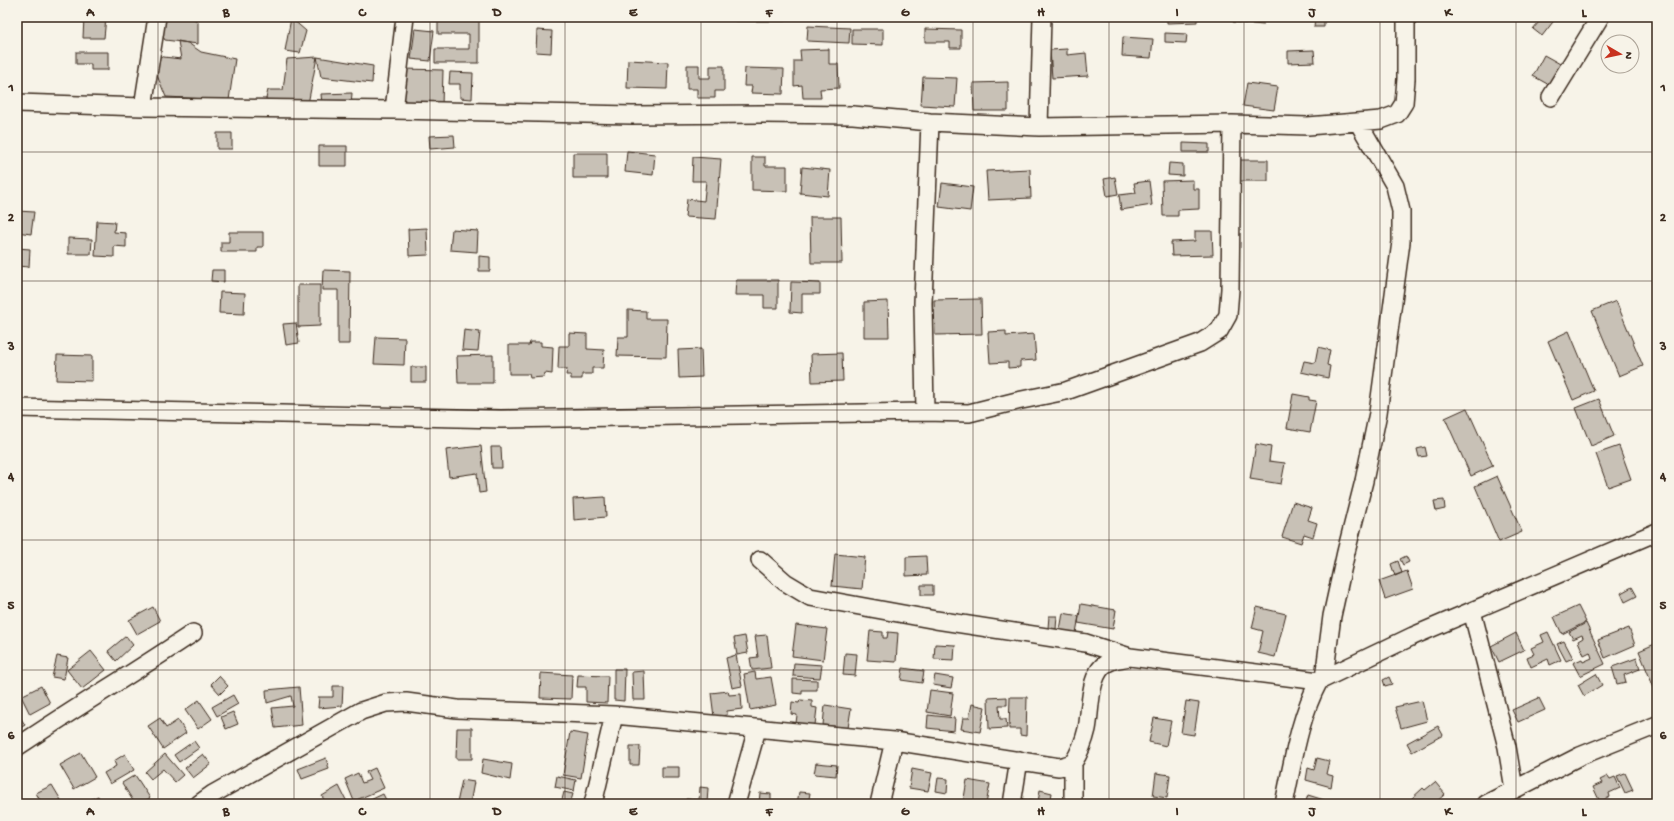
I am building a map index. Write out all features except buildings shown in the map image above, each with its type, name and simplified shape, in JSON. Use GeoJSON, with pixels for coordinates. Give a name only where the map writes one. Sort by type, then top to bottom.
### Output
{"type":"FeatureCollection","features":[{"type":"Feature","properties":{"kind":"street"},"geometry":{"type":"LineString","coordinates":[[143,107],[156,17]]}},
{"type":"Feature","properties":{"kind":"street"},"geometry":{"type":"LineString","coordinates":[[394,110],[406,17]]}},
{"type":"Feature","properties":{"kind":"street"},"geometry":{"type":"LineString","coordinates":[[1039,127],[1042,17]]}},
{"type":"Feature","properties":{"kind":"street"},"geometry":{"type":"LineString","coordinates":[[17,103],[143,107],[632,115],[853,115],[930,122],[1039,127],[1232,124],[1308,126],[1382,120],[1396,114],[1404,103],[1406,79],[1406,17]]}},
{"type":"Feature","properties":{"kind":"street"},"geometry":{"type":"LineString","coordinates":[[1551,97],[1600,17]]}},
{"type":"Feature","properties":{"kind":"street"},"geometry":{"type":"LineString","coordinates":[[925,412],[923,303],[930,122]]}},
{"type":"Feature","properties":{"kind":"street"},"geometry":{"type":"LineString","coordinates":[[1284,804],[1303,719],[1312,694],[1322,679],[1332,616],[1378,412],[1401,242],[1401,211],[1395,186],[1358,122]]}},
{"type":"Feature","properties":{"kind":"street"},"geometry":{"type":"LineString","coordinates":[[17,408],[501,419],[925,412],[969,413],[1066,391],[1200,343],[1218,331],[1228,315],[1230,289],[1232,124]]}},
{"type":"Feature","properties":{"kind":"street"},"geometry":{"type":"LineString","coordinates":[[760,560],[786,582],[810,596],[936,620],[1086,643],[1130,657],[1322,679],[1413,636],[1657,532]]}},
{"type":"Feature","properties":{"kind":"street"},"geometry":{"type":"LineString","coordinates":[[1472,611],[1507,748],[1514,789]]}},
{"type":"Feature","properties":{"kind":"street"},"geometry":{"type":"LineString","coordinates":[[17,747],[193,633]]}},
{"type":"Feature","properties":{"kind":"street"},"geometry":{"type":"LineString","coordinates":[[1074,804],[1073,763],[1081,749],[1087,728],[1091,692],[1098,672],[1108,662],[1130,657]]}},
{"type":"Feature","properties":{"kind":"street"},"geometry":{"type":"LineString","coordinates":[[199,804],[213,794],[361,711],[386,703],[406,702],[472,710],[614,715],[894,741],[1059,767],[1073,763]]}},
{"type":"Feature","properties":{"kind":"street"},"geometry":{"type":"LineString","coordinates":[[593,804],[614,715]]}},
{"type":"Feature","properties":{"kind":"street"},"geometry":{"type":"LineString","coordinates":[[1486,804],[1580,756],[1657,726]]}},
{"type":"Feature","properties":{"kind":"street"},"geometry":{"type":"LineString","coordinates":[[736,804],[757,729]]}},
{"type":"Feature","properties":{"kind":"street"},"geometry":{"type":"LineString","coordinates":[[879,804],[894,741]]}},
{"type":"Feature","properties":{"kind":"street"},"geometry":{"type":"LineString","coordinates":[[1012,804],[1019,760]]}}]}
